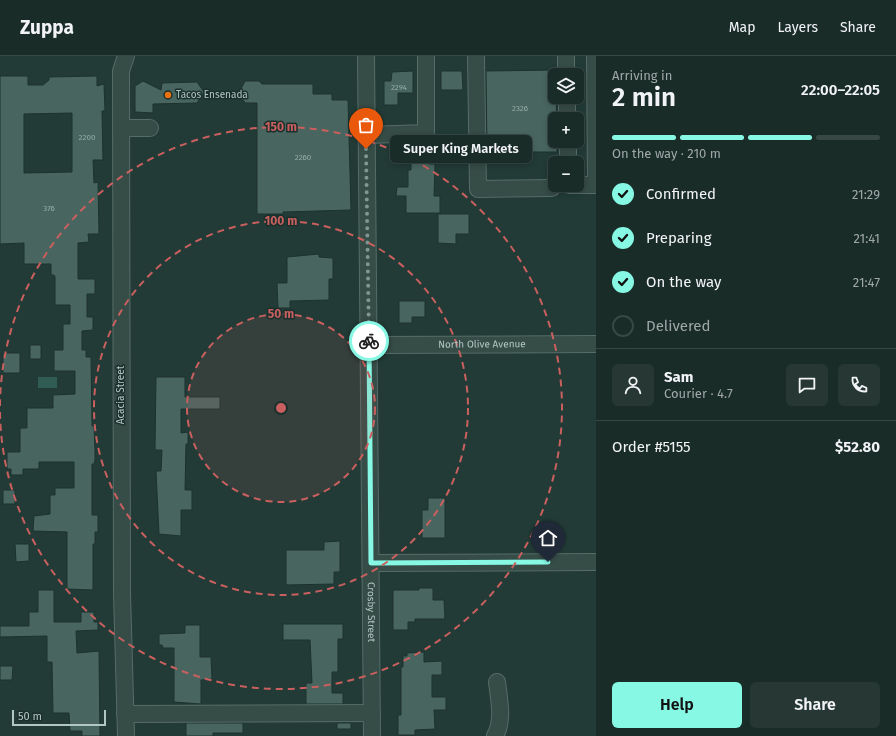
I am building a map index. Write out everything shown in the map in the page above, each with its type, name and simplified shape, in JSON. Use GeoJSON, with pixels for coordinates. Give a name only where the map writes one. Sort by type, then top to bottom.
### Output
{"type":"FeatureCollection","features":[{"type":"Feature","properties":{"kind":"street","name":"Acacia Street"},"geometry":{"type":"LineString","coordinates":[[126,56],[121,71],[122,599],[126,736]]}},
{"type":"Feature","properties":{"kind":"street","name":"Crosby Street"},"geometry":{"type":"LineString","coordinates":[[366,56],[372,736]]}},
{"type":"Feature","properties":{"kind":"street"},"geometry":{"type":"LineString","coordinates":[[366,135],[426,133],[426,56]]}},
{"type":"Feature","properties":{"kind":"street"},"geometry":{"type":"LineString","coordinates":[[476,56],[478,188],[548,188]]}},
{"type":"Feature","properties":{"kind":"street"},"geometry":{"type":"LineString","coordinates":[[566,56],[566,68]]}},
{"type":"Feature","properties":{"kind":"street"},"geometry":{"type":"LineString","coordinates":[[595,56],[596,182]]}},
{"type":"Feature","properties":{"kind":"street"},"geometry":{"type":"LineString","coordinates":[[121,128],[150,128]]}},
{"type":"Feature","properties":{"kind":"street"},"geometry":{"type":"LineString","coordinates":[[584,185],[596,185]]}},
{"type":"Feature","properties":{"kind":"street","name":"North Olive Avenue"},"geometry":{"type":"LineString","coordinates":[[369,345],[596,344]]}},
{"type":"Feature","properties":{"kind":"street"},"geometry":{"type":"LineString","coordinates":[[371,563],[596,562]]}},
{"type":"Feature","properties":{"kind":"street"},"geometry":{"type":"LineString","coordinates":[[495,736],[499,729],[500,718],[497,682]]}},
{"type":"Feature","properties":{"kind":"street"},"geometry":{"type":"LineString","coordinates":[[125,714],[372,713]]}},
{"type":"Feature","properties":{"kind":"shaded area"},"geometry":{"type":"Polygon","coordinates":[[[38,377],[57,377],[57,388],[38,388],[38,377]]]}},
{"type":"Feature","properties":{"kind":"building"},"geometry":{"type":"Polygon","coordinates":[[[548,70],[548,104],[557,104],[556,112],[548,112],[548,148],[557,148],[557,152],[487,152],[486,71],[548,70]]]}},
{"type":"Feature","properties":{"kind":"building"},"geometry":{"type":"Polygon","coordinates":[[[413,71],[413,93],[398,93],[398,105],[384,105],[384,81],[391,81],[392,72],[413,71]]]}},
{"type":"Feature","properties":{"kind":"building"},"geometry":{"type":"Polygon","coordinates":[[[441,71],[462,71],[463,90],[441,90],[441,71]]]}},
{"type":"Feature","properties":{"kind":"building"},"geometry":{"type":"Polygon","coordinates":[[[0,76],[28,76],[28,85],[43,85],[49,80],[49,77],[97,76],[97,86],[104,84],[105,111],[102,111],[103,160],[93,160],[94,183],[98,182],[99,234],[88,234],[89,242],[78,243],[78,279],[95,279],[95,294],[87,294],[87,317],[93,317],[93,330],[82,331],[82,350],[86,350],[86,357],[91,357],[92,426],[94,426],[95,451],[95,460],[94,464],[92,464],[92,515],[98,515],[98,532],[95,532],[95,544],[93,544],[93,590],[67,589],[67,532],[33,531],[34,516],[50,514],[50,495],[55,495],[55,488],[74,488],[74,462],[39,462],[39,469],[23,469],[23,475],[11,475],[11,469],[7,469],[7,452],[20,452],[20,428],[27,428],[27,408],[53,408],[53,395],[75,394],[75,371],[54,371],[54,350],[63,350],[63,324],[70,324],[70,305],[55,305],[55,277],[54,275],[51,275],[51,264],[24,264],[24,243],[0,244],[0,76]],[[72,113],[24,114],[24,173],[72,172],[72,113]]]}},
{"type":"Feature","properties":{"kind":"building"},"geometry":{"type":"Polygon","coordinates":[[[143,81],[161,90],[162,83],[197,82],[204,92],[197,103],[153,104],[153,113],[135,112],[135,86],[143,81]]]}},
{"type":"Feature","properties":{"kind":"building"},"geometry":{"type":"Polygon","coordinates":[[[245,81],[259,81],[262,84],[313,84],[313,94],[332,94],[332,100],[348,100],[351,210],[257,214],[257,103],[245,103],[239,93],[245,81]]]}},
{"type":"Feature","properties":{"kind":"building"},"geometry":{"type":"Polygon","coordinates":[[[411,156],[429,156],[429,164],[435,164],[434,196],[440,196],[440,213],[406,213],[406,196],[396,196],[397,187],[408,187],[408,170],[411,170],[411,156]]]}},
{"type":"Feature","properties":{"kind":"building"},"geometry":{"type":"Polygon","coordinates":[[[438,214],[469,214],[469,234],[456,234],[456,244],[438,243],[438,214]]]}},
{"type":"Feature","properties":{"kind":"building"},"geometry":{"type":"Polygon","coordinates":[[[319,254],[319,257],[333,258],[333,279],[329,279],[329,300],[290,301],[290,308],[278,308],[277,283],[287,283],[287,257],[319,254]]]}},
{"type":"Feature","properties":{"kind":"building"},"geometry":{"type":"Polygon","coordinates":[[[399,301],[425,301],[425,317],[412,317],[412,323],[399,323],[399,301]]]}},
{"type":"Feature","properties":{"kind":"building"},"geometry":{"type":"Polygon","coordinates":[[[30,345],[41,345],[41,359],[30,359],[30,345]]]}},
{"type":"Feature","properties":{"kind":"building"},"geometry":{"type":"Polygon","coordinates":[[[3,353],[20,353],[20,373],[3,373],[3,353]]]}},
{"type":"Feature","properties":{"kind":"building"},"geometry":{"type":"Polygon","coordinates":[[[156,377],[185,377],[185,397],[220,397],[220,409],[181,409],[181,433],[188,432],[188,444],[186,444],[185,490],[192,490],[192,510],[181,510],[181,536],[159,534],[156,471],[161,471],[162,450],[155,450],[156,377]]]}},
{"type":"Feature","properties":{"kind":"building"},"geometry":{"type":"Polygon","coordinates":[[[3,490],[15,490],[15,504],[3,504],[3,490]]]}},
{"type":"Feature","properties":{"kind":"building"},"geometry":{"type":"Polygon","coordinates":[[[428,498],[445,498],[445,538],[422,538],[422,510],[428,510],[428,498]]]}},
{"type":"Feature","properties":{"kind":"building"},"geometry":{"type":"Polygon","coordinates":[[[340,541],[340,572],[334,572],[334,584],[286,585],[286,550],[324,550],[324,542],[340,541]]]}},
{"type":"Feature","properties":{"kind":"building"},"geometry":{"type":"Polygon","coordinates":[[[15,544],[29,544],[29,561],[16,562],[15,544]]]}},
{"type":"Feature","properties":{"kind":"building"},"geometry":{"type":"Polygon","coordinates":[[[419,588],[433,588],[433,600],[444,600],[445,619],[415,619],[415,622],[408,622],[408,630],[393,630],[393,590],[419,590],[419,588]]]}},
{"type":"Feature","properties":{"kind":"building"},"geometry":{"type":"Polygon","coordinates":[[[38,590],[54,590],[54,622],[81,622],[81,612],[94,612],[94,622],[98,622],[98,630],[76,631],[77,653],[99,651],[100,736],[82,736],[82,731],[70,731],[69,713],[53,713],[52,662],[47,662],[47,636],[0,637],[0,626],[29,626],[29,612],[38,612],[38,590]]]}},
{"type":"Feature","properties":{"kind":"building"},"geometry":{"type":"Polygon","coordinates":[[[283,624],[343,624],[343,639],[338,639],[338,672],[332,672],[332,693],[343,693],[343,704],[306,704],[306,683],[312,683],[310,640],[283,640],[283,624]]]}},
{"type":"Feature","properties":{"kind":"building"},"geometry":{"type":"Polygon","coordinates":[[[185,625],[200,625],[200,657],[211,657],[212,679],[201,680],[201,704],[174,702],[174,648],[163,648],[162,645],[159,645],[159,634],[185,633],[185,625]]]}},
{"type":"Feature","properties":{"kind":"building"},"geometry":{"type":"Polygon","coordinates":[[[424,652],[424,662],[442,661],[442,675],[432,675],[432,697],[446,697],[446,710],[434,710],[435,729],[415,730],[415,735],[398,735],[398,715],[401,715],[401,667],[403,667],[403,656],[407,656],[407,653],[424,652]]]}},
{"type":"Feature","properties":{"kind":"building"},"geometry":{"type":"Polygon","coordinates":[[[0,666],[13,666],[12,680],[0,680],[0,666]]]}},
{"type":"Feature","properties":{"kind":"building"},"geometry":{"type":"Polygon","coordinates":[[[186,723],[243,723],[243,733],[213,733],[213,736],[186,736],[186,723]]]}},
{"type":"Feature","properties":{"kind":"building"},"geometry":{"type":"Polygon","coordinates":[[[337,723],[351,723],[351,729],[337,729],[337,723]]]}},
{"type":"Feature","properties":{"kind":"way so far"},"geometry":{"type":"LineString","coordinates":[[366,149],[369,341]]}},
{"type":"Feature","properties":{"kind":"place","name":"Tacos Ensenada"},"geometry":{"type":"Point","coordinates":[168,95]}},
{"type":"Feature","properties":{"kind":"place","name":"Super King Markets"},"geometry":{"type":"Point","coordinates":[366,149]}},
{"type":"Feature","properties":{"kind":"route"},"geometry":{"type":"LineString","coordinates":[[369,341],[371,563],[548,562]]}}]}
